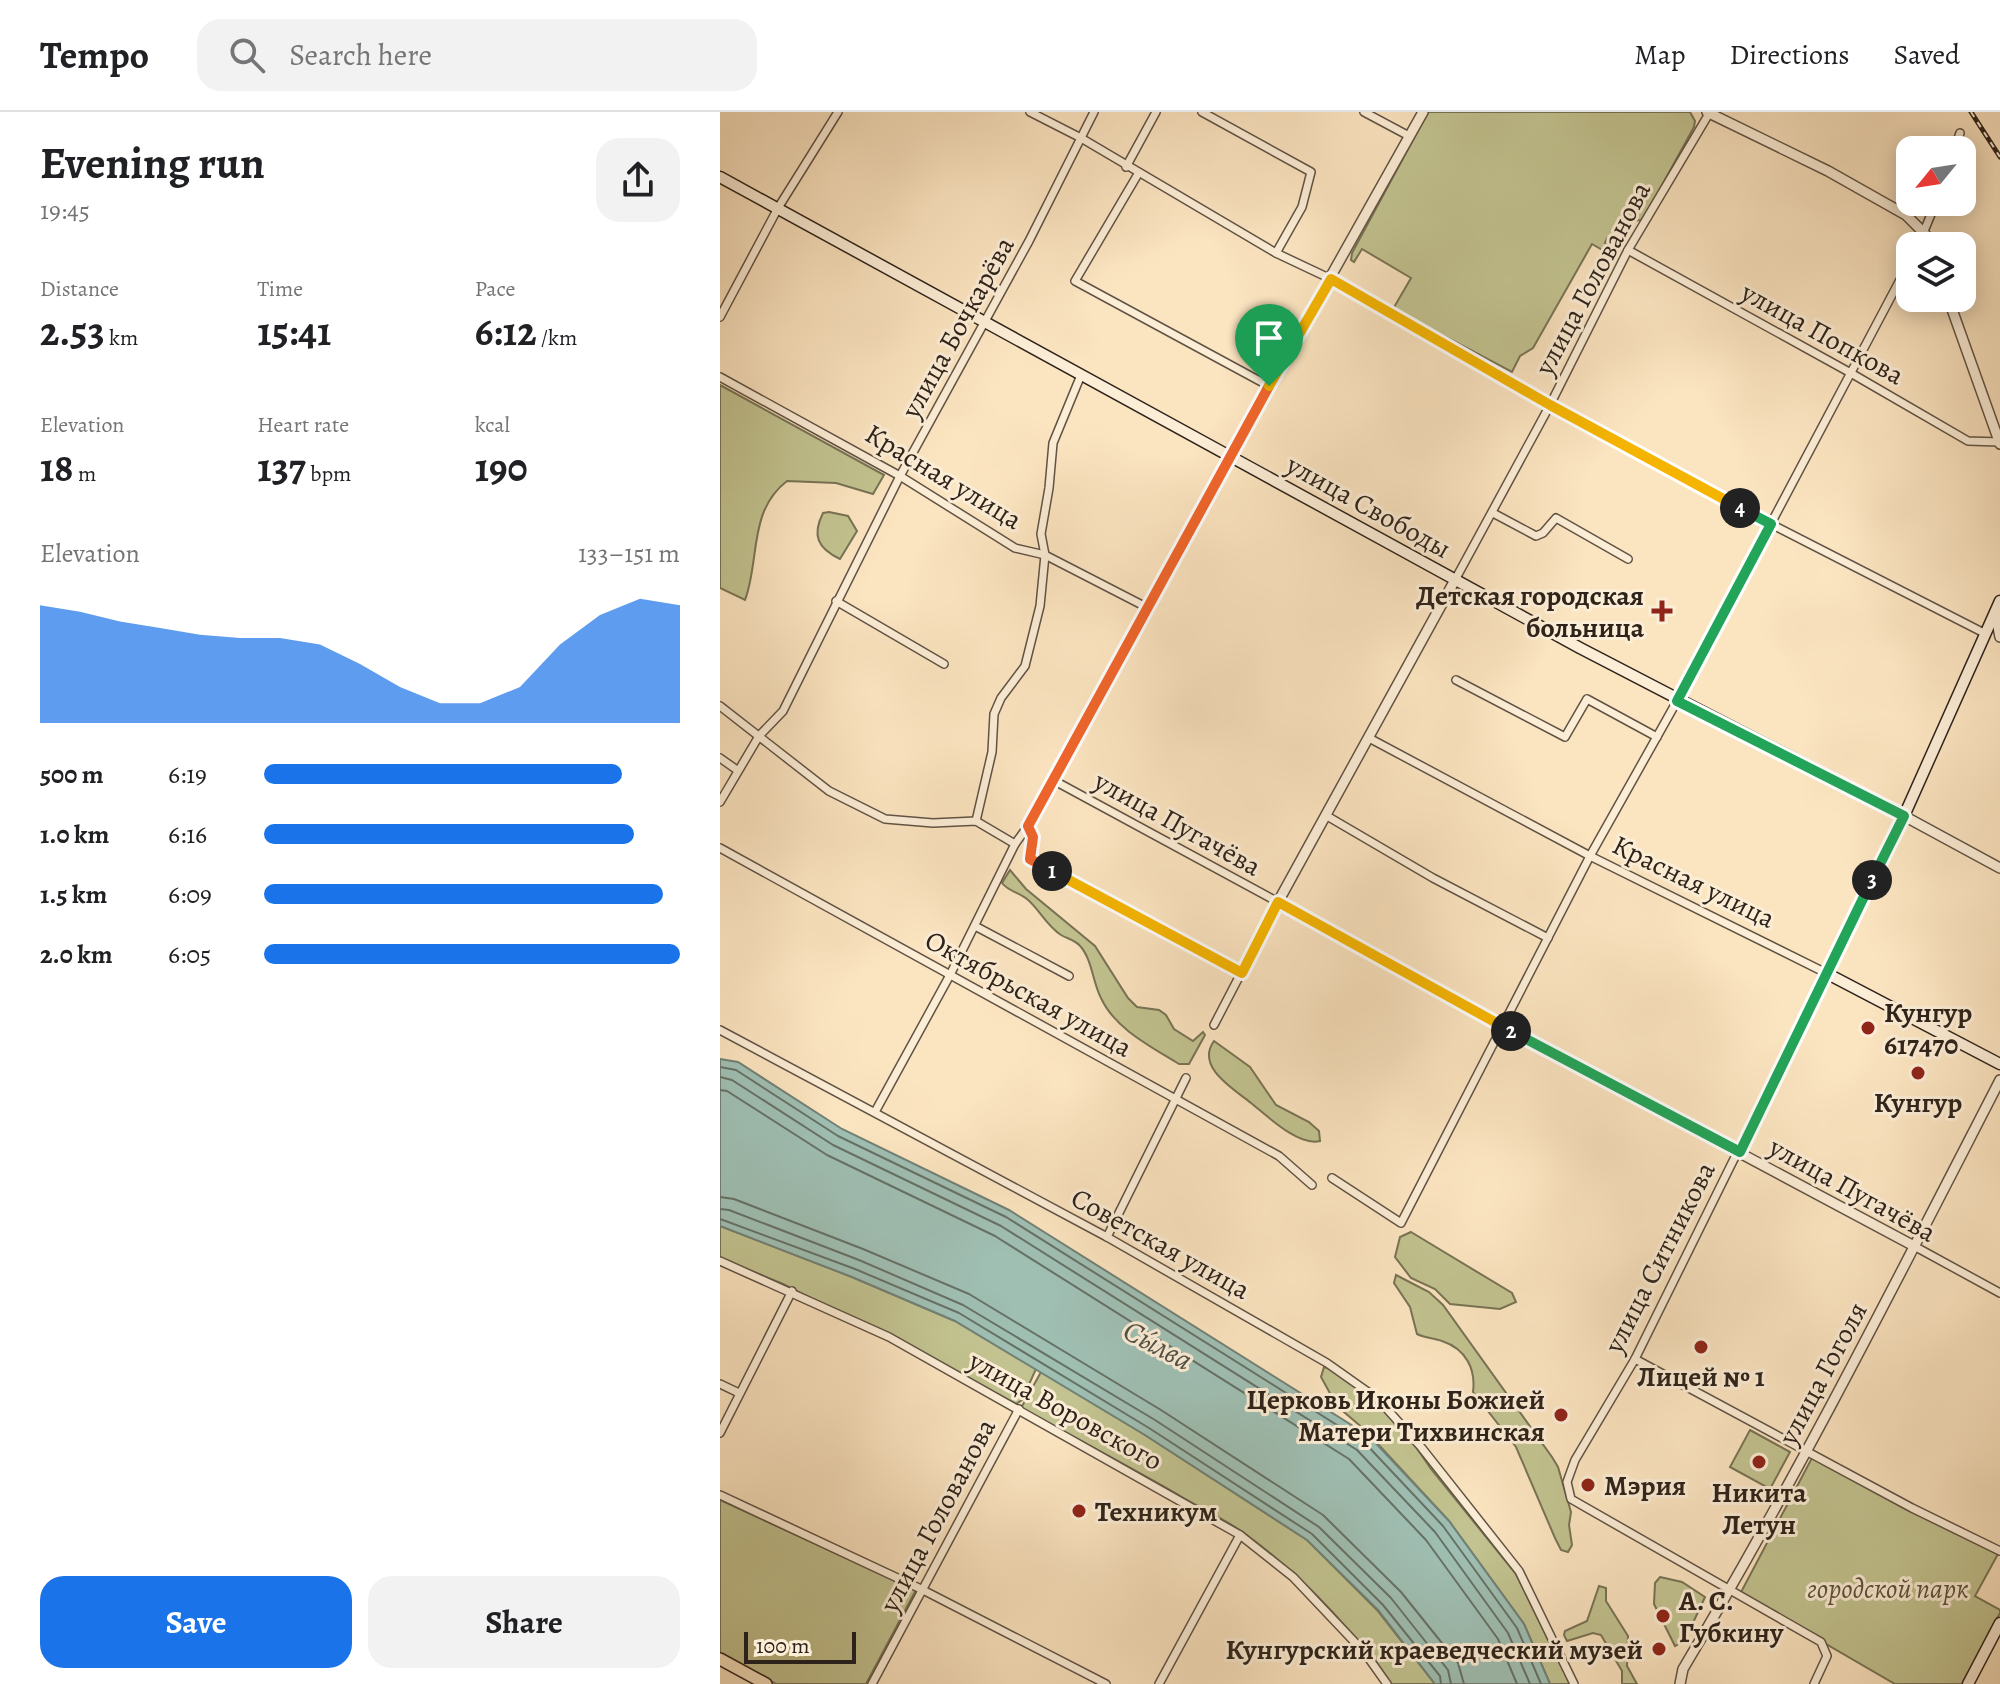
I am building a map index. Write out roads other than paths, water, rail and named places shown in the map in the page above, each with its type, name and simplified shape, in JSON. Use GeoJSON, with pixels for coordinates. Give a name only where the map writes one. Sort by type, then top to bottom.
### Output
{"type":"FeatureCollection","features":[{"type":"Feature","properties":{"kind":"main road","name":"улица Свободы"},"geometry":{"type":"LineString","coordinates":[[720,177],[1677,701],[1904,816]]}},
{"type":"Feature","properties":{"kind":"main road","name":"улица Ситникова"},"geometry":{"type":"LineString","coordinates":[[1826,973],[1904,816],[2000,601]]}},
{"type":"Feature","properties":{"kind":"main road","name":"Красная улица"},"geometry":{"type":"LineString","coordinates":[[1826,973],[2000,1064]]}},
{"type":"Feature","properties":{"kind":"main road"},"geometry":{"type":"LineString","coordinates":[[1968,1684],[2000,1623]]}},
{"type":"Feature","properties":{"kind":"main road"},"geometry":{"type":"LineString","coordinates":[[720,1659],[766,1684]]}},
{"type":"Feature","properties":{"kind":"street"},"geometry":{"type":"LineString","coordinates":[[720,317],[778,208],[838,112]]}},
{"type":"Feature","properties":{"kind":"street"},"geometry":{"type":"LineString","coordinates":[[1030,112],[1550,405],[1771,524],[1984,633]]}},
{"type":"Feature","properties":{"kind":"street","name":"улица Бочкарёва"},"geometry":{"type":"LineString","coordinates":[[720,802],[759,736],[783,711],[900,476],[1029,241],[1094,112]]}},
{"type":"Feature","properties":{"kind":"street"},"geometry":{"type":"LineString","coordinates":[[1126,167],[1156,112]]}},
{"type":"Feature","properties":{"kind":"street"},"geometry":{"type":"LineString","coordinates":[[1202,112],[1311,172],[1302,207],[1276,253]]}},
{"type":"Feature","properties":{"kind":"street"},"geometry":{"type":"LineString","coordinates":[[1364,112],[1409,136]]}},
{"type":"Feature","properties":{"kind":"street"},"geometry":{"type":"LineString","coordinates":[[875,1112],[950,975],[1015,844],[1028,826],[1423,112]]}},
{"type":"Feature","properties":{"kind":"street"},"geometry":{"type":"LineString","coordinates":[[1709,112],[1893,207],[1923,232]]}},
{"type":"Feature","properties":{"kind":"street","name":"улица Голованова"},"geometry":{"type":"LineString","coordinates":[[1214,1025],[1278,902],[1493,513],[1628,250],[1709,112]]}},
{"type":"Feature","properties":{"kind":"street"},"geometry":{"type":"LineString","coordinates":[[1138,174],[1075,281],[1269,386]]}},
{"type":"Feature","properties":{"kind":"street","name":"улица Попкова"},"geometry":{"type":"LineString","coordinates":[[1628,250],[1968,441],[2000,443]]}},
{"type":"Feature","properties":{"kind":"street"},"geometry":{"type":"LineString","coordinates":[[1332,1178],[1401,1223],[1590,856],[1677,701],[1896,286]]}},
{"type":"Feature","properties":{"kind":"street"},"geometry":{"type":"LineString","coordinates":[[1953,312],[2000,443]]}},
{"type":"Feature","properties":{"kind":"street"},"geometry":{"type":"LineString","coordinates":[[976,821],[992,752],[994,714],[1001,698],[1025,666],[1040,606],[1045,555],[1041,534],[1053,443],[1081,375]]}},
{"type":"Feature","properties":{"kind":"street","name":"Красная улица"},"geometry":{"type":"LineString","coordinates":[[720,377],[900,476],[1015,548],[1045,555],[1148,608]]}},
{"type":"Feature","properties":{"kind":"street"},"geometry":{"type":"LineString","coordinates":[[1493,513],[1536,536],[1543,533],[1556,518],[1628,559]]}},
{"type":"Feature","properties":{"kind":"street"},"geometry":{"type":"LineString","coordinates":[[836,601],[944,664]]}},
{"type":"Feature","properties":{"kind":"street"},"geometry":{"type":"LineString","coordinates":[[1995,612],[2000,637]]}},
{"type":"Feature","properties":{"kind":"street"},"geometry":{"type":"LineString","coordinates":[[1456,680],[1565,737],[1587,699],[1657,737]]}},
{"type":"Feature","properties":{"kind":"street"},"geometry":{"type":"LineString","coordinates":[[720,706],[829,791],[885,819],[933,823],[976,821],[1015,844]]}},
{"type":"Feature","properties":{"kind":"street","name":"Красная улица"},"geometry":{"type":"LineString","coordinates":[[1369,738],[1590,856],[1826,973]]}},
{"type":"Feature","properties":{"kind":"street"},"geometry":{"type":"LineString","coordinates":[[720,758],[737,770]]}},
{"type":"Feature","properties":{"kind":"street","name":"улица Пугачёва"},"geometry":{"type":"LineString","coordinates":[[1053,780],[1502,1026],[2000,1293]]}},
{"type":"Feature","properties":{"kind":"street"},"geometry":{"type":"LineString","coordinates":[[1327,816],[1433,878],[1548,938]]}},
{"type":"Feature","properties":{"kind":"street","name":"улица Свободы"},"geometry":{"type":"LineString","coordinates":[[1904,816],[2000,868]]}},
{"type":"Feature","properties":{"kind":"street"},"geometry":{"type":"LineString","coordinates":[[1028,826],[1033,837],[1030,859],[1242,973]]}},
{"type":"Feature","properties":{"kind":"street","name":"Октябрьская улица"},"geometry":{"type":"LineString","coordinates":[[720,848],[1279,1156],[1312,1185]]}},
{"type":"Feature","properties":{"kind":"street"},"geometry":{"type":"LineString","coordinates":[[975,926],[1069,976]]}},
{"type":"Feature","properties":{"kind":"street","name":"улица Ситникова"},"geometry":{"type":"LineString","coordinates":[[1730,1590],[1571,1499],[1567,1482],[1575,1460],[1635,1359],[1826,973]]}},
{"type":"Feature","properties":{"kind":"street","name":"Советская улица"},"geometry":{"type":"LineString","coordinates":[[720,1030],[1107,1237],[1327,1363],[1378,1399],[1421,1447],[1519,1571],[1574,1684]]}},
{"type":"Feature","properties":{"kind":"street"},"geometry":{"type":"LineString","coordinates":[[1107,1237],[1186,1078]]}},
{"type":"Feature","properties":{"kind":"street","name":"улица Гоголя"},"geometry":{"type":"LineString","coordinates":[[1680,1684],[1683,1669],[1730,1590],[2000,1080]]}},
{"type":"Feature","properties":{"kind":"street","name":"улица Воровского"},"geometry":{"type":"LineString","coordinates":[[720,1261],[889,1337],[1240,1535],[1293,1577],[1365,1653],[1387,1684]]}},
{"type":"Feature","properties":{"kind":"street"},"geometry":{"type":"LineString","coordinates":[[720,1433],[792,1291]]}},
{"type":"Feature","properties":{"kind":"street"},"geometry":{"type":"LineString","coordinates":[[1635,1359],[1912,1508],[2000,1551]]}},
{"type":"Feature","properties":{"kind":"street"},"geometry":{"type":"LineString","coordinates":[[720,1384],[739,1393]]}},
{"type":"Feature","properties":{"kind":"street","name":"улица Голованова"},"geometry":{"type":"LineString","coordinates":[[872,1684],[1019,1409]]}},
{"type":"Feature","properties":{"kind":"street"},"geometry":{"type":"LineString","coordinates":[[720,1495],[921,1589],[1106,1684]]}},
{"type":"Feature","properties":{"kind":"street"},"geometry":{"type":"LineString","coordinates":[[1159,1684],[1240,1535]]}},
{"type":"Feature","properties":{"kind":"street"},"geometry":{"type":"LineString","coordinates":[[1730,1590],[1821,1642],[1827,1656],[1814,1684]]}},
{"type":"Feature","properties":{"kind":"water","name":"Сы́лва"},"geometry":{"type":"Polygon","coordinates":[[[720,1059],[738,1062],[842,1129],[1009,1210],[1369,1436],[1449,1521],[1524,1624],[1550,1684],[1435,1684],[1378,1610],[1307,1540],[1145,1435],[955,1321],[720,1226],[720,1059]]]}},
{"type":"Feature","properties":{"kind":"railway"},"geometry":{"type":"LineString","coordinates":[[1971,112],[2000,157]]}},
{"type":"Feature","properties":{"kind":"place","name":"Детская городская больница"},"geometry":{"type":"Point","coordinates":[1662,611]}},
{"type":"Feature","properties":{"kind":"place","name":"Кунгур 617470"},"geometry":{"type":"Point","coordinates":[1868,1028]}},
{"type":"Feature","properties":{"kind":"place","name":"Кунгур"},"geometry":{"type":"Point","coordinates":[1918,1073]}},
{"type":"Feature","properties":{"kind":"place","name":"Лицей № 1"},"geometry":{"type":"Point","coordinates":[1701,1347]}},
{"type":"Feature","properties":{"kind":"place","name":"Церковь Иконы Божией Матери Тихвинская"},"geometry":{"type":"Point","coordinates":[1561,1415]}},
{"type":"Feature","properties":{"kind":"place","name":"Никита Летун"},"geometry":{"type":"Point","coordinates":[1759,1462]}},
{"type":"Feature","properties":{"kind":"place","name":"Мэрия"},"geometry":{"type":"Point","coordinates":[1588,1485]}},
{"type":"Feature","properties":{"kind":"place","name":"Техникум"},"geometry":{"type":"Point","coordinates":[1079,1511]}},
{"type":"Feature","properties":{"kind":"place","name":"А. С. Губкину"},"geometry":{"type":"Point","coordinates":[1663,1616]}},
{"type":"Feature","properties":{"kind":"place","name":"Кунгурский краеведческий музей"},"geometry":{"type":"Point","coordinates":[1659,1649]}},
{"type":"Feature","properties":{"kind":"park label","name":"городской парк"},"geometry":{"type":"Point","coordinates":[1888,1588]}}]}
